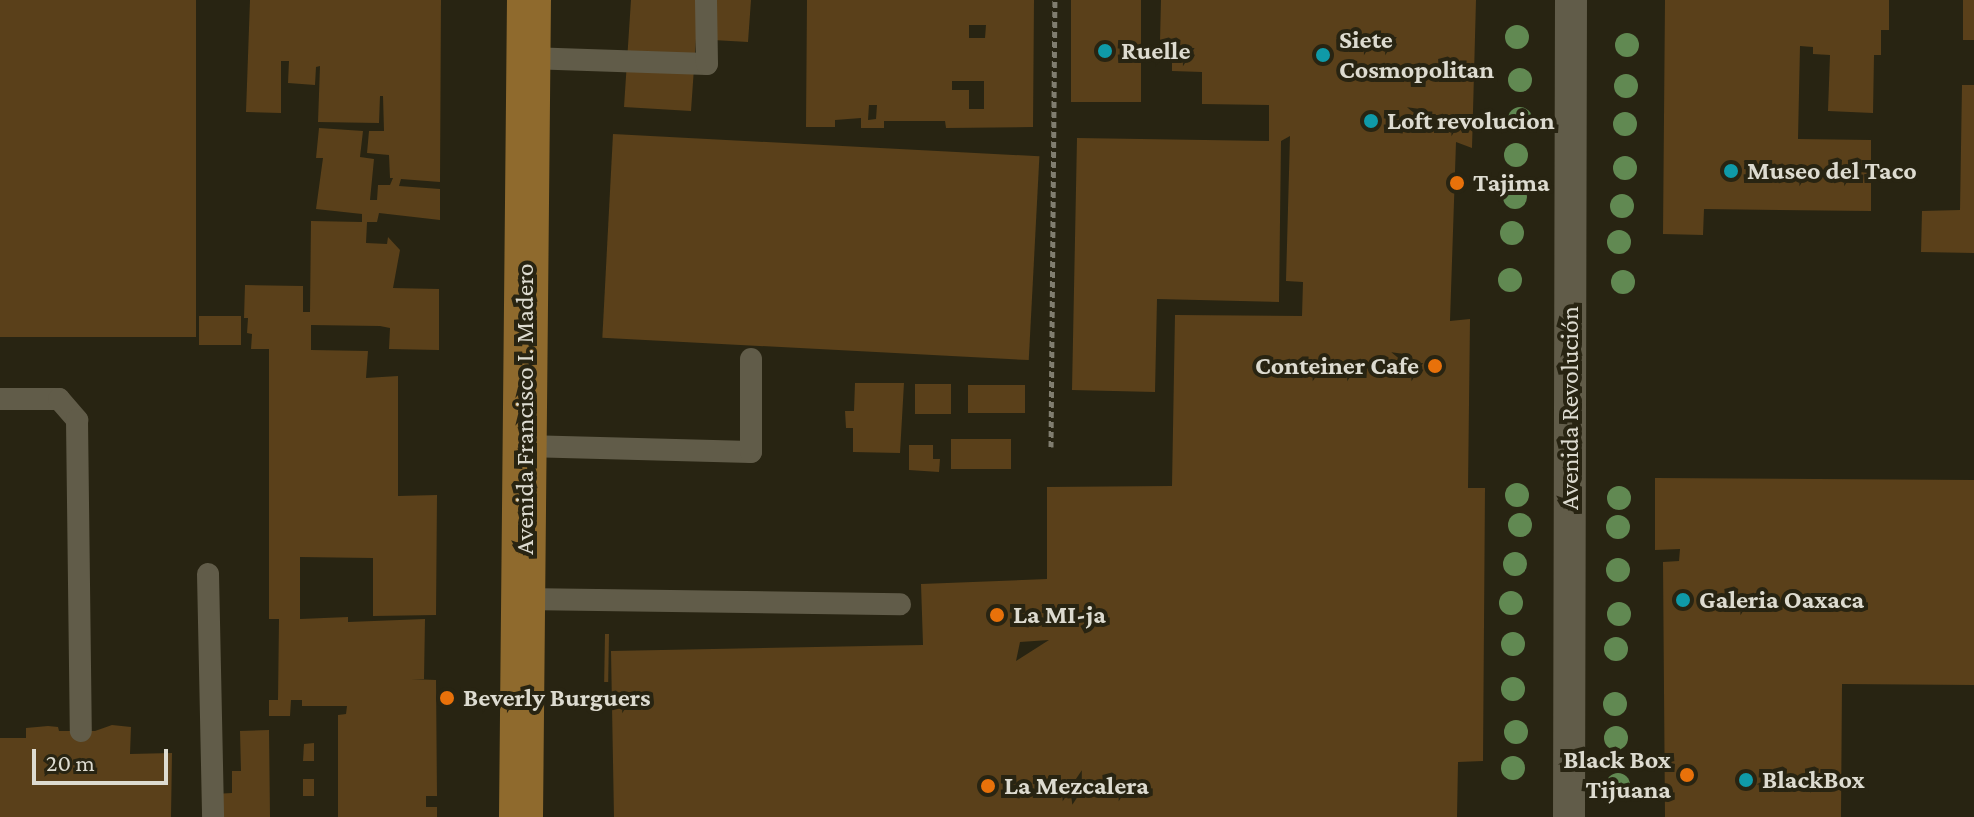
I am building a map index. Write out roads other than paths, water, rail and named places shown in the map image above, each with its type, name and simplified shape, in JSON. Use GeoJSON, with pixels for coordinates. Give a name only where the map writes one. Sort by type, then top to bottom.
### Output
{"type":"FeatureCollection","features":[{"type":"Feature","properties":{"kind":"main road","name":"Avenida Francisco I. Madero"},"geometry":{"type":"LineString","coordinates":[[521,817],[529,0]]}},
{"type":"Feature","properties":{"kind":"street","name":"Avenida Revolución"},"geometry":{"type":"LineString","coordinates":[[1569,817],[1571,0]]}},
{"type":"Feature","properties":{"kind":"lane"},"geometry":{"type":"LineString","coordinates":[[528,58],[707,64],[706,0]]}},
{"type":"Feature","properties":{"kind":"lane"},"geometry":{"type":"LineString","coordinates":[[525,446],[751,452],[751,359]]}},
{"type":"Feature","properties":{"kind":"lane"},"geometry":{"type":"LineString","coordinates":[[0,399],[59,399],[77,420],[81,731]]}},
{"type":"Feature","properties":{"kind":"lane"},"geometry":{"type":"LineString","coordinates":[[208,574],[213,817]]}},
{"type":"Feature","properties":{"kind":"lane"},"geometry":{"type":"LineString","coordinates":[[523,599],[900,604]]}},
{"type":"Feature","properties":{"kind":"place","name":"Ruelle"},"geometry":{"type":"Point","coordinates":[1105,51]}},
{"type":"Feature","properties":{"kind":"place","name":"Siete Cosmopolitan"},"geometry":{"type":"Point","coordinates":[1323,55]}},
{"type":"Feature","properties":{"kind":"place","name":"Loft revolucion"},"geometry":{"type":"Point","coordinates":[1371,121]}},
{"type":"Feature","properties":{"kind":"place","name":"Museo del Taco"},"geometry":{"type":"Point","coordinates":[1731,171]}},
{"type":"Feature","properties":{"kind":"place","name":"Tajima"},"geometry":{"type":"Point","coordinates":[1457,183]}},
{"type":"Feature","properties":{"kind":"place","name":"Conteiner Cafe"},"geometry":{"type":"Point","coordinates":[1435,366]}},
{"type":"Feature","properties":{"kind":"place","name":"Galeria Oaxaca"},"geometry":{"type":"Point","coordinates":[1683,600]}},
{"type":"Feature","properties":{"kind":"place","name":"La MI-ja"},"geometry":{"type":"Point","coordinates":[997,615]}},
{"type":"Feature","properties":{"kind":"place","name":"Beverly Burguers"},"geometry":{"type":"Point","coordinates":[447,698]}},
{"type":"Feature","properties":{"kind":"place","name":"Black Box Tijuana"},"geometry":{"type":"Point","coordinates":[1687,775]}},
{"type":"Feature","properties":{"kind":"place","name":"BlackBox"},"geometry":{"type":"Point","coordinates":[1746,780]}},
{"type":"Feature","properties":{"kind":"place","name":"La Mezcalera"},"geometry":{"type":"Point","coordinates":[988,786]}}]}
